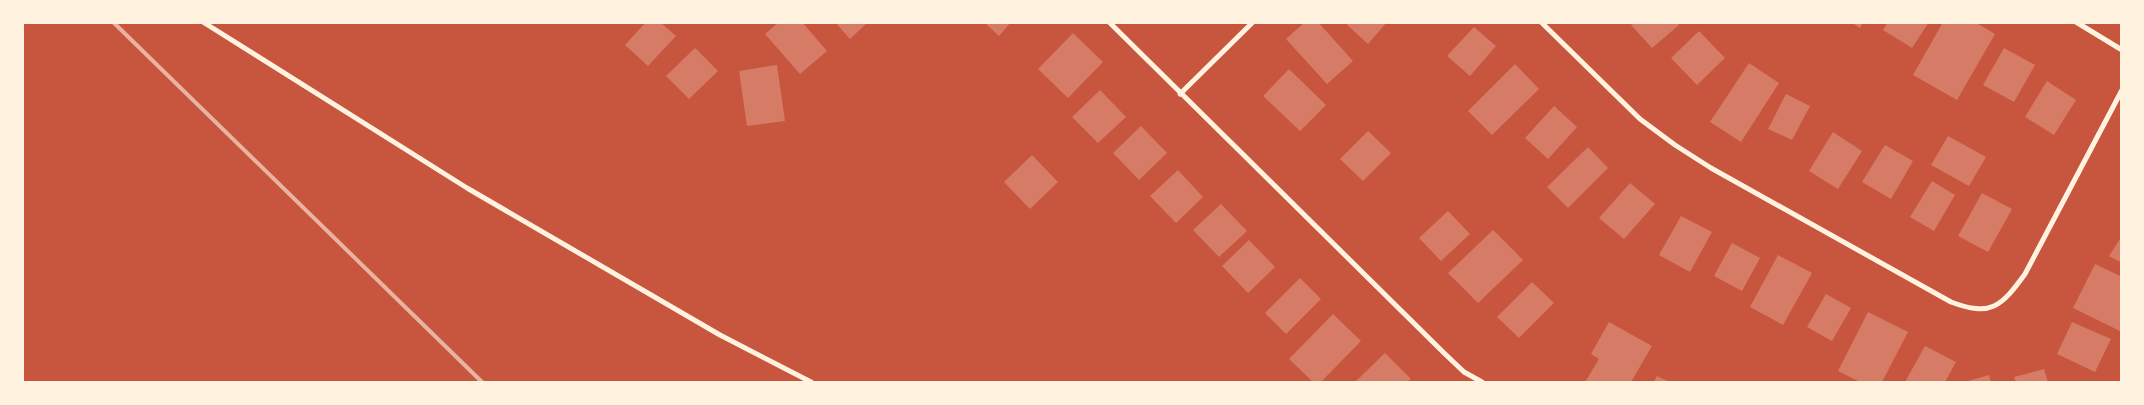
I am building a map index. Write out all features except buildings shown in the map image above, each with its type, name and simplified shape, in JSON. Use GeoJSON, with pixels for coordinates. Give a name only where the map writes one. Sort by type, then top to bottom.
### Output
{"type":"FeatureCollection","features":[{"type":"Feature","properties":{"kind":"street"},"geometry":{"type":"LineString","coordinates":[[203,22],[467,188],[720,335],[811,382]]}},
{"type":"Feature","properties":{"kind":"street"},"geometry":{"type":"LineString","coordinates":[[1110,22],[1180,94],[1444,353],[1464,372],[1482,382]]}},
{"type":"Feature","properties":{"kind":"street"},"geometry":{"type":"LineString","coordinates":[[1180,94],[1253,22]]}},
{"type":"Feature","properties":{"kind":"street"},"geometry":{"type":"LineString","coordinates":[[1542,22],[1640,119],[1675,145],[1711,168],[1942,297],[1972,310],[1995,307],[2010,295],[2025,274],[2122,90]]}},
{"type":"Feature","properties":{"kind":"street"},"geometry":{"type":"LineString","coordinates":[[2076,22],[2122,50]]}},
{"type":"Feature","properties":{"kind":"railway"},"geometry":{"type":"LineString","coordinates":[[113,22],[482,382]]}}]}
